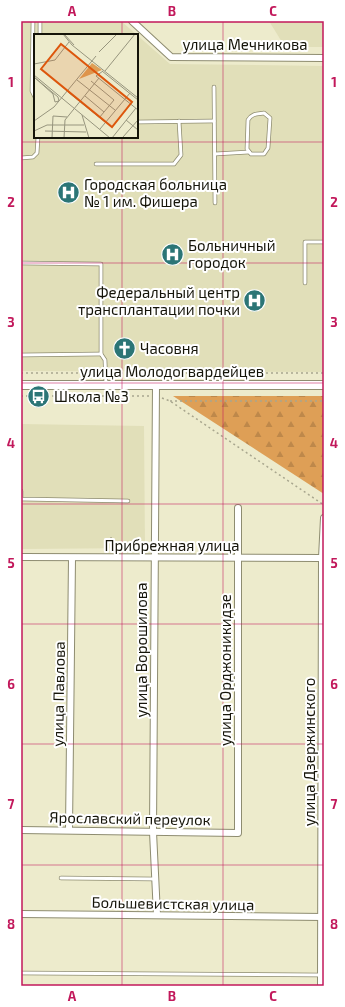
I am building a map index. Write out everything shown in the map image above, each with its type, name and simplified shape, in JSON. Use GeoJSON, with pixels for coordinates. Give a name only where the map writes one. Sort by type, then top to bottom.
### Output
{"type":"FeatureCollection","features":[{"type":"Feature","properties":{"kind":"street","name":"улица Мечникова"},"geometry":{"type":"LineString","coordinates":[[132,21],[171,57],[324,58]]}},
{"type":"Feature","properties":{"kind":"street","name":"улица Молодогвардейцев"},"geometry":{"type":"LineString","coordinates":[[21,385],[324,385]]}},
{"type":"Feature","properties":{"kind":"street","name":"улица Ворошилова"},"geometry":{"type":"LineString","coordinates":[[156,385],[154,558],[154,832],[158,915]]}},
{"type":"Feature","properties":{"kind":"street","name":"улица Орджоникидзе"},"geometry":{"type":"LineString","coordinates":[[238,508],[238,833]]}},
{"type":"Feature","properties":{"kind":"street","name":"улица Дзержинского"},"geometry":{"type":"LineString","coordinates":[[321,986],[323,917],[322,558],[324,518]]}},
{"type":"Feature","properties":{"kind":"street","name":"Прибрежная улица"},"geometry":{"type":"LineString","coordinates":[[21,557],[322,558]]}},
{"type":"Feature","properties":{"kind":"street","name":"улица Павлова"},"geometry":{"type":"LineString","coordinates":[[69,830],[72,558]]}},
{"type":"Feature","properties":{"kind":"street","name":"Ярославский переулок"},"geometry":{"type":"LineString","coordinates":[[21,830],[238,833]]}},
{"type":"Feature","properties":{"kind":"street","name":"Большевистская улица"},"geometry":{"type":"LineString","coordinates":[[21,914],[323,917]]}},
{"type":"Feature","properties":{"kind":"lane"},"geometry":{"type":"LineString","coordinates":[[33,21],[32,91],[34,94]]}},
{"type":"Feature","properties":{"kind":"lane"},"geometry":{"type":"LineString","coordinates":[[40,21],[40,34]]}},
{"type":"Feature","properties":{"kind":"lane"},"geometry":{"type":"LineString","coordinates":[[214,87],[215,203]]}},
{"type":"Feature","properties":{"kind":"lane"},"geometry":{"type":"LineString","coordinates":[[214,154],[249,152],[251,154],[264,154],[268,148],[270,118],[264,113],[253,114],[248,120],[247,149],[249,152]]}},
{"type":"Feature","properties":{"kind":"lane"},"geometry":{"type":"LineString","coordinates":[[96,164],[174,164],[181,155],[179,121]]}},
{"type":"Feature","properties":{"kind":"lane"},"geometry":{"type":"LineString","coordinates":[[138,122],[214,121]]}},
{"type":"Feature","properties":{"kind":"lane"},"geometry":{"type":"LineString","coordinates":[[21,158],[33,157],[37,153],[38,138]]}},
{"type":"Feature","properties":{"kind":"lane"},"geometry":{"type":"LineString","coordinates":[[305,283],[305,242],[324,242]]}},
{"type":"Feature","properties":{"kind":"lane"},"geometry":{"type":"LineString","coordinates":[[21,263],[101,264],[101,354],[105,360],[106,385]]}},
{"type":"Feature","properties":{"kind":"lane"},"geometry":{"type":"LineString","coordinates":[[21,355],[101,354]]}},
{"type":"Feature","properties":{"kind":"lane"},"geometry":{"type":"LineString","coordinates":[[21,491],[21,499],[128,501]]}},
{"type":"Feature","properties":{"kind":"lane"},"geometry":{"type":"LineString","coordinates":[[61,878],[156,879]]}},
{"type":"Feature","properties":{"kind":"lane"},"geometry":{"type":"LineString","coordinates":[[21,973],[321,975]]}},
{"type":"Feature","properties":{"kind":"path"},"geometry":{"type":"LineString","coordinates":[[21,373],[324,373]]}},
{"type":"Feature","properties":{"kind":"path"},"geometry":{"type":"LineString","coordinates":[[150,373],[152,377]]}},
{"type":"Feature","properties":{"kind":"path"},"geometry":{"type":"LineString","coordinates":[[184,377],[188,373]]}},
{"type":"Feature","properties":{"kind":"path"},"geometry":{"type":"LineString","coordinates":[[42,396],[156,395],[170,402],[324,505]]}},
{"type":"Feature","properties":{"kind":"path"},"geometry":{"type":"LineString","coordinates":[[21,396],[33,396]]}},
{"type":"Feature","properties":{"kind":"path"},"geometry":{"type":"LineString","coordinates":[[170,402],[324,401]]}},
{"type":"Feature","properties":{"kind":"path"},"geometry":{"type":"LineString","coordinates":[[111,537],[112,558]]}},
{"type":"Feature","properties":{"kind":"shaded area","name":"Больничный городок"},"geometry":{"type":"Polygon","coordinates":[[[21,21],[121,21],[136,34],[34,34],[34,138],[138,138],[138,36],[170,64],[324,66],[324,372],[21,371],[21,21]]]}},
{"type":"Feature","properties":{"kind":"shaded area"},"geometry":{"type":"Polygon","coordinates":[[[269,21],[324,21],[324,47],[285,47],[269,21]]]}},
{"type":"Feature","properties":{"kind":"shaded area"},"geometry":{"type":"Polygon","coordinates":[[[21,424],[144,426],[145,548],[21,549],[21,424]]]}},
{"type":"Feature","properties":{"kind":"green space"},"geometry":{"type":"Polygon","coordinates":[[[173,396],[324,396],[324,494],[173,396]]]}},
{"type":"Feature","properties":{"kind":"place","name":"Городская больница № 1 им. Фишера"},"geometry":{"type":"Point","coordinates":[69,193]}},
{"type":"Feature","properties":{"kind":"place","name":"Больничный городок"},"geometry":{"type":"Point","coordinates":[172,254]}},
{"type":"Feature","properties":{"kind":"place","name":"Федеральный центр трансплантации почки"},"geometry":{"type":"Point","coordinates":[255,301]}},
{"type":"Feature","properties":{"kind":"place","name":"Часовня"},"geometry":{"type":"Point","coordinates":[124,348]}},
{"type":"Feature","properties":{"kind":"place","name":"Школа №3"},"geometry":{"type":"Point","coordinates":[38,396]}}]}
